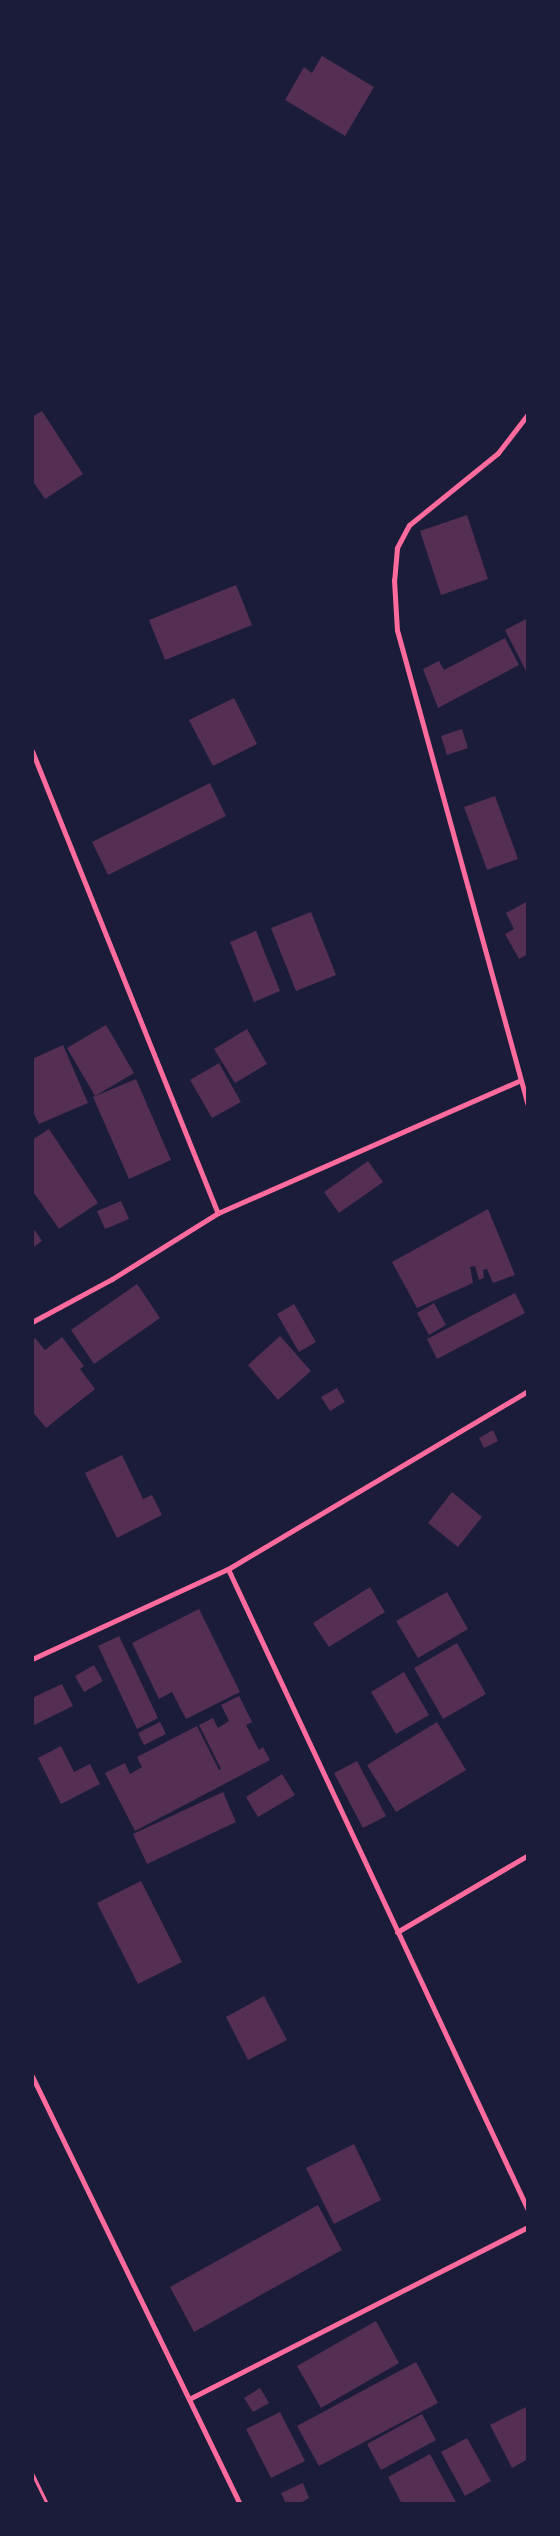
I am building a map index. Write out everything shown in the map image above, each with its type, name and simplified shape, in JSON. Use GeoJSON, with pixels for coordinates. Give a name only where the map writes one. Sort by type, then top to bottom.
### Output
{"type":"FeatureCollection","features":[{"type":"Feature","properties":{"kind":"street"},"geometry":{"type":"LineString","coordinates":[[528,414],[498,453],[409,526],[397,548],[394,580],[397,630],[519,1081],[528,1105]]}},
{"type":"Feature","properties":{"kind":"street"},"geometry":{"type":"LineString","coordinates":[[32,751],[218,1213]]}},
{"type":"Feature","properties":{"kind":"street"},"geometry":{"type":"LineString","coordinates":[[32,1322],[112,1279],[218,1213],[519,1081]]}},
{"type":"Feature","properties":{"kind":"street"},"geometry":{"type":"LineString","coordinates":[[32,1658],[228,1569],[528,1390]]}},
{"type":"Feature","properties":{"kind":"street"},"geometry":{"type":"LineString","coordinates":[[228,1569],[528,2210]]}},
{"type":"Feature","properties":{"kind":"street"},"geometry":{"type":"LineString","coordinates":[[397,1932],[528,1855]]}},
{"type":"Feature","properties":{"kind":"street"},"geometry":{"type":"LineString","coordinates":[[32,2076],[240,2504]]}},
{"type":"Feature","properties":{"kind":"street"},"geometry":{"type":"LineString","coordinates":[[189,2399],[528,2227]]}},
{"type":"Feature","properties":{"kind":"path"},"geometry":{"type":"LineString","coordinates":[[32,2473],[47,2504]]}},
{"type":"Feature","properties":{"kind":"building"},"geometry":{"type":"Polygon","coordinates":[[[322,56],[374,87],[345,136],[285,100],[304,67],[312,73],[322,56]]]}},
{"type":"Feature","properties":{"kind":"building"},"geometry":{"type":"Polygon","coordinates":[[[42,411],[83,474],[45,499],[32,480],[32,417],[42,411]]]}},
{"type":"Feature","properties":{"kind":"building"},"geometry":{"type":"Polygon","coordinates":[[[467,515],[488,579],[441,595],[420,531],[467,515]]]}},
{"type":"Feature","properties":{"kind":"building"},"geometry":{"type":"Polygon","coordinates":[[[236,585],[252,625],[165,660],[149,620],[236,585]]]}},
{"type":"Feature","properties":{"kind":"building"},"geometry":{"type":"Polygon","coordinates":[[[528,618],[528,675],[505,630],[528,618]]]}},
{"type":"Feature","properties":{"kind":"building"},"geometry":{"type":"Polygon","coordinates":[[[505,638],[519,665],[438,708],[423,669],[439,661],[444,670],[505,638]]]}},
{"type":"Feature","properties":{"kind":"building"},"geometry":{"type":"Polygon","coordinates":[[[234,698],[257,744],[213,766],[189,720],[234,698]]]}},
{"type":"Feature","properties":{"kind":"building"},"geometry":{"type":"Polygon","coordinates":[[[462,729],[468,748],[447,755],[441,736],[462,729]]]}},
{"type":"Feature","properties":{"kind":"building"},"geometry":{"type":"Polygon","coordinates":[[[210,783],[226,816],[108,875],[92,842],[210,783]]]}},
{"type":"Feature","properties":{"kind":"building"},"geometry":{"type":"Polygon","coordinates":[[[495,796],[518,859],[487,870],[464,807],[495,796]]]}},
{"type":"Feature","properties":{"kind":"building"},"geometry":{"type":"Polygon","coordinates":[[[528,901],[528,954],[519,959],[505,934],[514,929],[506,913],[528,901]]]}},
{"type":"Feature","properties":{"kind":"building"},"geometry":{"type":"Polygon","coordinates":[[[311,912],[336,975],[296,991],[271,928],[311,912]]]}},
{"type":"Feature","properties":{"kind":"building"},"geometry":{"type":"Polygon","coordinates":[[[256,931],[280,991],[254,1002],[230,942],[256,931]]]}},
{"type":"Feature","properties":{"kind":"building"},"geometry":{"type":"Polygon","coordinates":[[[106,1025],[134,1073],[95,1096],[67,1048],[106,1025]]]}},
{"type":"Feature","properties":{"kind":"building"},"geometry":{"type":"Polygon","coordinates":[[[247,1029],[267,1064],[235,1083],[214,1049],[247,1029]]]}},
{"type":"Feature","properties":{"kind":"building"},"geometry":{"type":"Polygon","coordinates":[[[63,1045],[88,1103],[39,1124],[32,1110],[32,1059],[63,1045]]]}},
{"type":"Feature","properties":{"kind":"building"},"geometry":{"type":"Polygon","coordinates":[[[219,1063],[241,1102],[212,1118],[190,1080],[219,1063]]]}},
{"type":"Feature","properties":{"kind":"building"},"geometry":{"type":"Polygon","coordinates":[[[136,1079],[171,1160],[129,1179],[93,1097],[136,1079]]]}},
{"type":"Feature","properties":{"kind":"building"},"geometry":{"type":"Polygon","coordinates":[[[49,1129],[98,1203],[59,1229],[32,1190],[32,1140],[49,1129]]]}},
{"type":"Feature","properties":{"kind":"building"},"geometry":{"type":"Polygon","coordinates":[[[368,1161],[383,1182],[339,1213],[324,1192],[368,1161]]]}},
{"type":"Feature","properties":{"kind":"building"},"geometry":{"type":"Polygon","coordinates":[[[121,1201],[129,1219],[105,1229],[97,1211],[121,1201]]]}},
{"type":"Feature","properties":{"kind":"building"},"geometry":{"type":"Polygon","coordinates":[[[488,1209],[515,1275],[493,1283],[487,1269],[483,1270],[484,1278],[479,1280],[475,1266],[470,1267],[473,1283],[417,1308],[392,1262],[488,1209]]]}},
{"type":"Feature","properties":{"kind":"building"},"geometry":{"type":"Polygon","coordinates":[[[32,1226],[42,1241],[32,1248],[32,1226]]]}},
{"type":"Feature","properties":{"kind":"building"},"geometry":{"type":"Polygon","coordinates":[[[137,1284],[160,1318],[94,1364],[71,1330],[137,1284]]]}},
{"type":"Feature","properties":{"kind":"building"},"geometry":{"type":"Polygon","coordinates":[[[515,1293],[525,1313],[437,1359],[427,1339],[515,1293]]]}},
{"type":"Feature","properties":{"kind":"building"},"geometry":{"type":"Polygon","coordinates":[[[434,1303],[446,1325],[429,1335],[417,1313],[434,1303]]]}},
{"type":"Feature","properties":{"kind":"building"},"geometry":{"type":"Polygon","coordinates":[[[294,1304],[316,1342],[299,1352],[277,1314],[294,1304]]]}},
{"type":"Feature","properties":{"kind":"building"},"geometry":{"type":"Polygon","coordinates":[[[280,1336],[311,1371],[278,1400],[248,1365],[280,1336]]]}},
{"type":"Feature","properties":{"kind":"building"},"geometry":{"type":"Polygon","coordinates":[[[62,1337],[84,1366],[80,1369],[95,1389],[46,1428],[32,1411],[32,1340],[35,1338],[45,1350],[62,1337]]]}},
{"type":"Feature","properties":{"kind":"building"},"geometry":{"type":"Polygon","coordinates":[[[337,1388],[345,1402],[330,1411],[321,1397],[337,1388]]]}},
{"type":"Feature","properties":{"kind":"building"},"geometry":{"type":"Polygon","coordinates":[[[493,1430],[498,1441],[484,1448],[479,1438],[493,1430]]]}},
{"type":"Feature","properties":{"kind":"building"},"geometry":{"type":"Polygon","coordinates":[[[122,1455],[143,1499],[152,1495],[162,1515],[117,1538],[85,1473],[122,1455]]]}},
{"type":"Feature","properties":{"kind":"building"},"geometry":{"type":"Polygon","coordinates":[[[452,1492],[482,1517],[458,1547],[428,1523],[452,1492]]]}},
{"type":"Feature","properties":{"kind":"building"},"geometry":{"type":"Polygon","coordinates":[[[370,1587],[385,1612],[329,1647],[313,1623],[370,1587]]]}},
{"type":"Feature","properties":{"kind":"building"},"geometry":{"type":"Polygon","coordinates":[[[447,1592],[468,1629],[418,1658],[396,1621],[447,1592]]]}},
{"type":"Feature","properties":{"kind":"building"},"geometry":{"type":"Polygon","coordinates":[[[199,1609],[240,1692],[186,1719],[172,1692],[159,1699],[132,1643],[199,1609]]]}},
{"type":"Feature","properties":{"kind":"building"},"geometry":{"type":"Polygon","coordinates":[[[119,1636],[158,1718],[137,1729],[98,1646],[119,1636]]]}},
{"type":"Feature","properties":{"kind":"building"},"geometry":{"type":"Polygon","coordinates":[[[457,1643],[486,1694],[443,1719],[414,1668],[457,1643]]]}},
{"type":"Feature","properties":{"kind":"building"},"geometry":{"type":"Polygon","coordinates":[[[94,1665],[103,1681],[84,1692],[75,1676],[94,1665]]]}},
{"type":"Feature","properties":{"kind":"building"},"geometry":{"type":"Polygon","coordinates":[[[404,1672],[429,1715],[396,1734],[371,1692],[404,1672]]]}},
{"type":"Feature","properties":{"kind":"building"},"geometry":{"type":"Polygon","coordinates":[[[62,1684],[73,1706],[32,1726],[32,1698],[62,1684]]]}},
{"type":"Feature","properties":{"kind":"building"},"geometry":{"type":"Polygon","coordinates":[[[239,1696],[252,1722],[246,1725],[259,1750],[263,1747],[270,1760],[135,1831],[105,1773],[125,1763],[130,1774],[142,1767],[137,1757],[197,1726],[219,1770],[221,1769],[199,1725],[213,1718],[218,1728],[229,1721],[221,1705],[239,1696]]]}},
{"type":"Feature","properties":{"kind":"building"},"geometry":{"type":"Polygon","coordinates":[[[160,1722],[166,1734],[144,1745],[138,1733],[160,1722]]]}},
{"type":"Feature","properties":{"kind":"building"},"geometry":{"type":"Polygon","coordinates":[[[437,1722],[466,1770],[396,1812],[367,1765],[437,1722]]]}},
{"type":"Feature","properties":{"kind":"building"},"geometry":{"type":"Polygon","coordinates":[[[61,1746],[74,1772],[90,1764],[100,1784],[61,1804],[38,1758],[61,1746]]]}},
{"type":"Feature","properties":{"kind":"building"},"geometry":{"type":"Polygon","coordinates":[[[357,1761],[386,1816],[363,1828],[334,1773],[357,1761]]]}},
{"type":"Feature","properties":{"kind":"building"},"geometry":{"type":"Polygon","coordinates":[[[282,1774],[295,1795],[258,1817],[246,1797],[282,1774]]]}},
{"type":"Feature","properties":{"kind":"building"},"geometry":{"type":"Polygon","coordinates":[[[223,1792],[236,1822],[147,1864],[133,1834],[223,1792]]]}},
{"type":"Feature","properties":{"kind":"building"},"geometry":{"type":"Polygon","coordinates":[[[141,1881],[182,1962],[138,1984],[97,1903],[141,1881]]]}},
{"type":"Feature","properties":{"kind":"building"},"geometry":{"type":"Polygon","coordinates":[[[264,1996],[287,2040],[248,2060],[226,2017],[264,1996]]]}},
{"type":"Feature","properties":{"kind":"building"},"geometry":{"type":"Polygon","coordinates":[[[354,2144],[381,2200],[334,2224],[306,2168],[354,2144]]]}},
{"type":"Feature","properties":{"kind":"building"},"geometry":{"type":"Polygon","coordinates":[[[318,2205],[342,2250],[194,2332],[170,2287],[318,2205]]]}},
{"type":"Feature","properties":{"kind":"building"},"geometry":{"type":"Polygon","coordinates":[[[376,2321],[399,2363],[321,2408],[297,2366],[376,2321]]]}},
{"type":"Feature","properties":{"kind":"building"},"geometry":{"type":"Polygon","coordinates":[[[416,2362],[438,2403],[319,2466],[297,2426],[416,2362]]]}},
{"type":"Feature","properties":{"kind":"building"},"geometry":{"type":"Polygon","coordinates":[[[260,2388],[269,2403],[253,2412],[244,2398],[260,2388]]]}},
{"type":"Feature","properties":{"kind":"building"},"geometry":{"type":"Polygon","coordinates":[[[528,2406],[528,2459],[512,2468],[490,2425],[528,2406]]]}},
{"type":"Feature","properties":{"kind":"building"},"geometry":{"type":"Polygon","coordinates":[[[280,2412],[305,2461],[271,2478],[246,2429],[280,2412]]]}},
{"type":"Feature","properties":{"kind":"building"},"geometry":{"type":"Polygon","coordinates":[[[422,2414],[436,2440],[381,2470],[367,2444],[422,2414]]]}},
{"type":"Feature","properties":{"kind":"building"},"geometry":{"type":"Polygon","coordinates":[[[467,2438],[491,2481],[465,2496],[441,2452],[467,2438]]]}},
{"type":"Feature","properties":{"kind":"building"},"geometry":{"type":"Polygon","coordinates":[[[430,2454],[457,2504],[402,2504],[388,2477],[430,2454]]]}},
{"type":"Feature","properties":{"kind":"building"},"geometry":{"type":"Polygon","coordinates":[[[303,2483],[309,2498],[299,2504],[286,2504],[281,2493],[303,2483]]]}}]}
